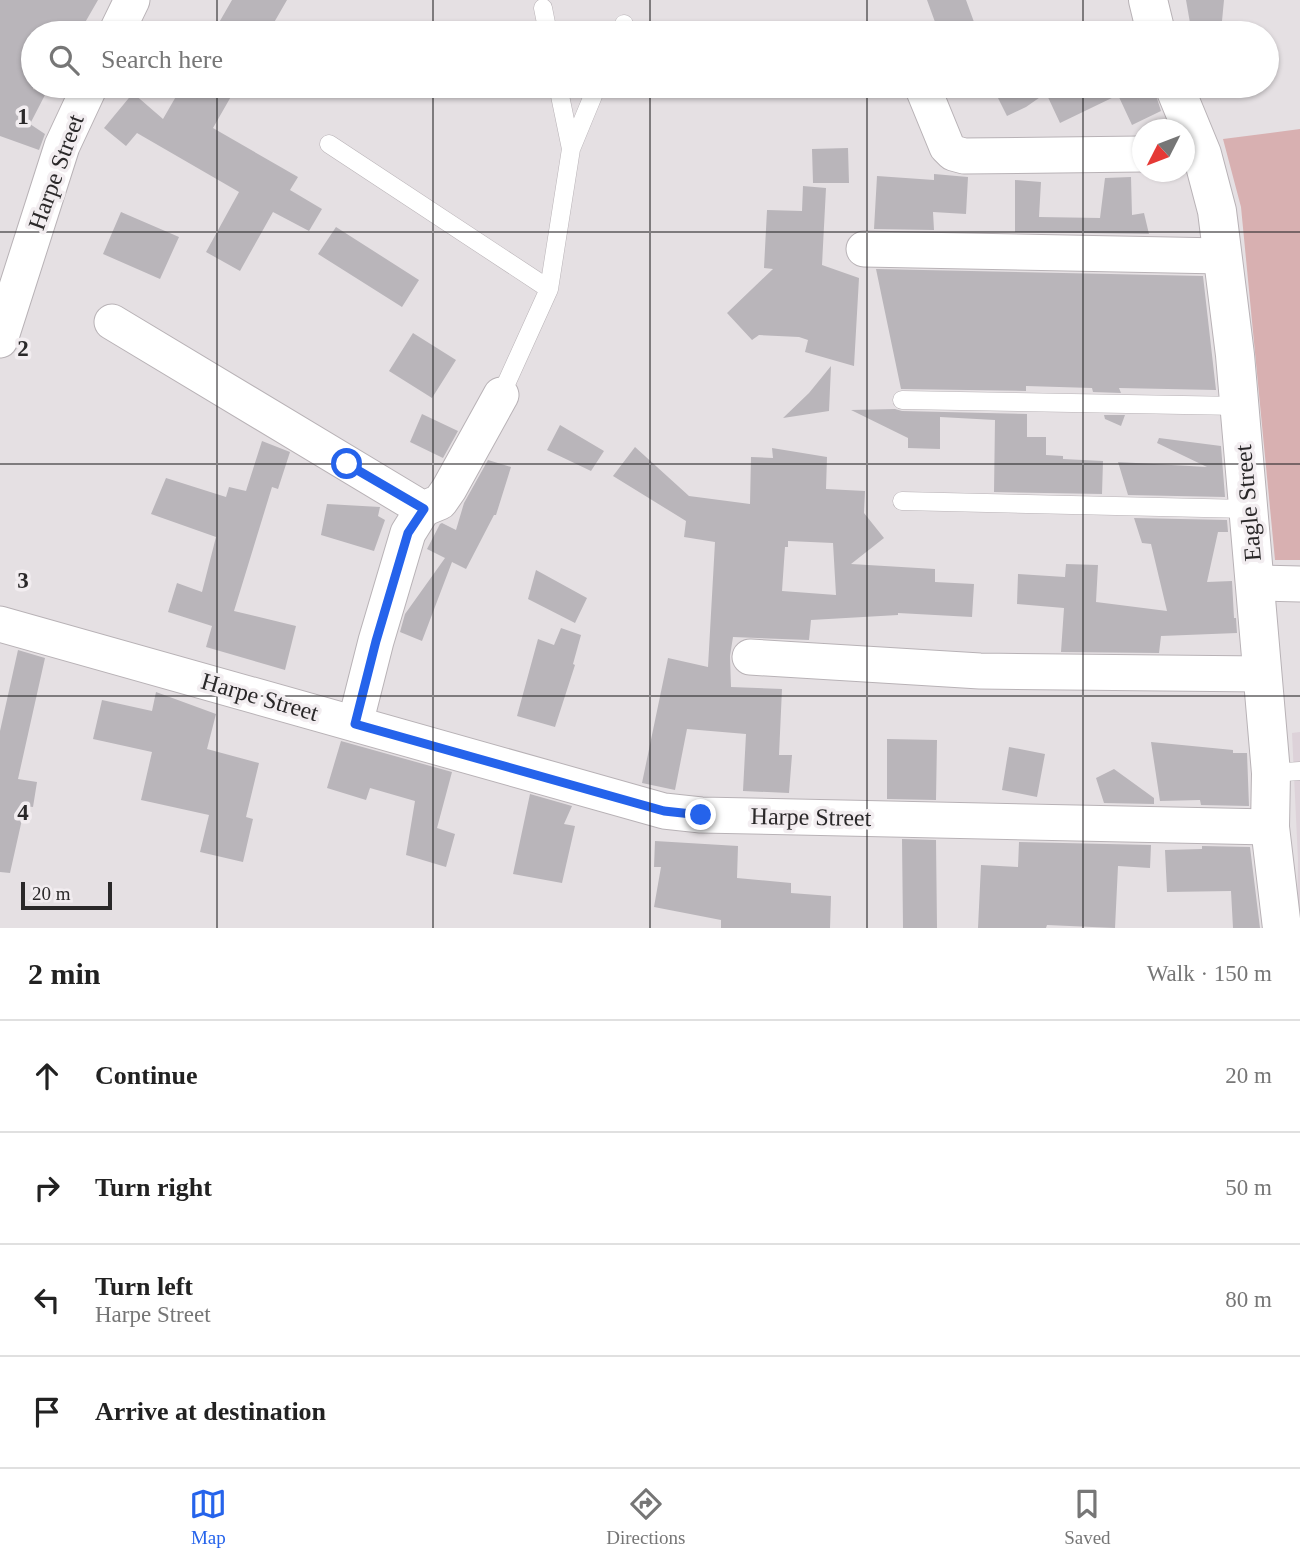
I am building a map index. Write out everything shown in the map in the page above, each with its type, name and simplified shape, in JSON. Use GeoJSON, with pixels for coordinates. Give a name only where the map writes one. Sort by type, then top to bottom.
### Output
{"type":"FeatureCollection","features":[{"type":"Feature","properties":{"kind":"street"},"geometry":{"type":"LineString","coordinates":[[122,21],[132,0]]}},
{"type":"Feature","properties":{"kind":"street"},"geometry":{"type":"LineString","coordinates":[[1148,0],[1153,21]]}},
{"type":"Feature","properties":{"kind":"street","name":"Harpe Street"},"geometry":{"type":"LineString","coordinates":[[0,340],[62,146],[84,98]]}},
{"type":"Feature","properties":{"kind":"street"},"geometry":{"type":"LineString","coordinates":[[927,98],[947,147],[953,153],[964,156],[1132,154]]}},
{"type":"Feature","properties":{"kind":"street","name":"Eagle Street"},"geometry":{"type":"LineString","coordinates":[[1178,98],[1184,119]]}},
{"type":"Feature","properties":{"kind":"street","name":"Eagle Street"},"geometry":{"type":"LineString","coordinates":[[1195,156],[1217,211],[1239,406],[1262,674],[1285,772],[1270,827],[1282,928]]}},
{"type":"Feature","properties":{"kind":"street"},"geometry":{"type":"LineString","coordinates":[[864,249],[1222,256]]}},
{"type":"Feature","properties":{"kind":"street"},"geometry":{"type":"LineString","coordinates":[[112,322],[424,509]]}},
{"type":"Feature","properties":{"kind":"street"},"geometry":{"type":"LineString","coordinates":[[355,724],[408,533],[424,509],[440,502],[449,489],[501,395]]}},
{"type":"Feature","properties":{"kind":"street"},"geometry":{"type":"LineString","coordinates":[[1255,583],[1300,584]]}},
{"type":"Feature","properties":{"kind":"street","name":"Harpe Street"},"geometry":{"type":"LineString","coordinates":[[0,624],[664,811],[701,815],[1270,827]]}},
{"type":"Feature","properties":{"kind":"street"},"geometry":{"type":"LineString","coordinates":[[750,657],[980,671],[1262,674]]}},
{"type":"Feature","properties":{"kind":"lane"},"geometry":{"type":"LineString","coordinates":[[543,8],[546,21]]}},
{"type":"Feature","properties":{"kind":"lane"},"geometry":{"type":"LineString","coordinates":[[560,98],[571,149]]}},
{"type":"Feature","properties":{"kind":"lane"},"geometry":{"type":"LineString","coordinates":[[501,395],[549,289],[571,149],[592,98]]}},
{"type":"Feature","properties":{"kind":"lane"},"geometry":{"type":"LineString","coordinates":[[330,144],[549,289]]}},
{"type":"Feature","properties":{"kind":"lane"},"geometry":{"type":"LineString","coordinates":[[902,400],[1239,406]]}},
{"type":"Feature","properties":{"kind":"lane"},"geometry":{"type":"LineString","coordinates":[[902,501],[1248,509]]}},
{"type":"Feature","properties":{"kind":"shaded area"},"geometry":{"type":"Polygon","coordinates":[[[1300,129],[1300,560],[1275,560],[1241,207],[1223,139],[1300,129]]]}},
{"type":"Feature","properties":{"kind":"shaded area"},"geometry":{"type":"Polygon","coordinates":[[[1300,732],[1300,928],[1297,928],[1298,860],[1292,733],[1300,732]]]}},
{"type":"Feature","properties":{"kind":"building"},"geometry":{"type":"Polygon","coordinates":[[[0,0],[98,0],[86,21],[21,21],[21,98],[43,98],[30,124],[45,134],[39,150],[0,136],[0,0]]]}},
{"type":"Feature","properties":{"kind":"building"},"geometry":{"type":"Polygon","coordinates":[[[232,0],[287,0],[275,21],[220,21],[232,0]]]}},
{"type":"Feature","properties":{"kind":"building"},"geometry":{"type":"Polygon","coordinates":[[[927,0],[966,0],[974,21],[935,21],[927,0]]]}},
{"type":"Feature","properties":{"kind":"building"},"geometry":{"type":"Polygon","coordinates":[[[1186,0],[1224,0],[1222,21],[1190,21],[1186,0]]]}},
{"type":"Feature","properties":{"kind":"building"},"geometry":{"type":"Polygon","coordinates":[[[129,98],[139,98],[163,119],[175,98],[230,98],[213,128],[298,177],[290,190],[322,209],[309,231],[273,212],[240,271],[206,252],[239,192],[137,133],[126,146],[104,128],[129,98]]]}},
{"type":"Feature","properties":{"kind":"building"},"geometry":{"type":"Polygon","coordinates":[[[998,98],[1039,98],[1007,116],[998,98]]]}},
{"type":"Feature","properties":{"kind":"building"},"geometry":{"type":"Polygon","coordinates":[[[1048,98],[1112,98],[1060,123],[1048,98]]]}},
{"type":"Feature","properties":{"kind":"building"},"geometry":{"type":"Polygon","coordinates":[[[1119,98],[1157,98],[1161,111],[1144,119],[1132,119],[1132,125],[1119,98]]]}},
{"type":"Feature","properties":{"kind":"building"},"geometry":{"type":"Polygon","coordinates":[[[848,148],[849,183],[813,183],[812,149],[848,148]]]}},
{"type":"Feature","properties":{"kind":"building"},"geometry":{"type":"Polygon","coordinates":[[[934,174],[968,177],[966,214],[933,212],[934,230],[874,229],[877,176],[934,180],[934,174]]]}},
{"type":"Feature","properties":{"kind":"building"},"geometry":{"type":"Polygon","coordinates":[[[1131,177],[1132,215],[1144,213],[1149,234],[1015,232],[1015,180],[1041,182],[1039,217],[1100,218],[1105,178],[1131,177]]]}},
{"type":"Feature","properties":{"kind":"building"},"geometry":{"type":"Polygon","coordinates":[[[803,186],[826,188],[822,265],[859,278],[854,366],[805,352],[808,340],[799,337],[759,335],[752,340],[727,313],[773,269],[764,268],[767,210],[802,211],[803,186]]]}},
{"type":"Feature","properties":{"kind":"building"},"geometry":{"type":"Polygon","coordinates":[[[121,212],[179,237],[160,279],[103,254],[121,212]]]}},
{"type":"Feature","properties":{"kind":"building"},"geometry":{"type":"Polygon","coordinates":[[[336,227],[419,280],[402,307],[318,254],[336,227]]]}},
{"type":"Feature","properties":{"kind":"building"},"geometry":{"type":"Polygon","coordinates":[[[876,269],[1203,276],[1216,390],[1119,388],[1121,393],[1093,392],[1092,388],[1026,386],[1026,391],[901,389],[876,269]]]}},
{"type":"Feature","properties":{"kind":"building"},"geometry":{"type":"Polygon","coordinates":[[[413,333],[456,360],[432,398],[389,371],[413,333]]]}},
{"type":"Feature","properties":{"kind":"building"},"geometry":{"type":"Polygon","coordinates":[[[831,366],[829,411],[783,418],[809,393],[831,366]]]}},
{"type":"Feature","properties":{"kind":"building"},"geometry":{"type":"Polygon","coordinates":[[[851,410],[1027,414],[1027,437],[1046,437],[1046,455],[1063,456],[1063,459],[1103,461],[1102,494],[994,492],[995,420],[940,417],[940,449],[908,448],[908,438],[851,410]]]}},
{"type":"Feature","properties":{"kind":"building"},"geometry":{"type":"Polygon","coordinates":[[[422,414],[458,431],[443,458],[410,442],[422,414]]]}},
{"type":"Feature","properties":{"kind":"building"},"geometry":{"type":"Polygon","coordinates":[[[1104,415],[1125,415],[1121,426],[1105,419],[1104,415]]]}},
{"type":"Feature","properties":{"kind":"building"},"geometry":{"type":"Polygon","coordinates":[[[560,425],[604,451],[591,471],[547,450],[560,425]]]}},
{"type":"Feature","properties":{"kind":"building"},"geometry":{"type":"Polygon","coordinates":[[[1159,438],[1221,446],[1225,497],[1128,495],[1118,462],[1207,467],[1157,443],[1159,438]]]}},
{"type":"Feature","properties":{"kind":"building"},"geometry":{"type":"Polygon","coordinates":[[[262,441],[290,452],[278,489],[272,487],[234,611],[296,626],[285,670],[206,647],[212,626],[168,612],[177,583],[202,592],[216,537],[151,514],[166,478],[226,497],[229,487],[246,491],[262,441]]]}},
{"type":"Feature","properties":{"kind":"building"},"geometry":{"type":"Polygon","coordinates":[[[635,447],[689,496],[750,504],[751,457],[773,458],[772,448],[827,457],[826,489],[865,491],[864,513],[884,538],[851,564],[935,569],[935,582],[974,584],[972,617],[898,613],[811,620],[809,640],[733,637],[730,656],[731,687],[782,689],[779,755],[792,755],[789,793],[743,791],[746,734],[687,729],[675,790],[642,783],[668,658],[708,667],[715,542],[684,537],[686,521],[613,476],[635,447]],[[788,541],[788,547],[785,547],[782,591],[836,595],[833,543],[788,541]]]}},
{"type":"Feature","properties":{"kind":"building"},"geometry":{"type":"Polygon","coordinates":[[[488,460],[511,467],[496,515],[466,569],[452,562],[422,641],[400,632],[405,614],[445,558],[427,549],[440,524],[456,530],[464,503],[488,460]]]}},
{"type":"Feature","properties":{"kind":"building"},"geometry":{"type":"Polygon","coordinates":[[[327,504],[380,507],[378,516],[385,520],[374,551],[321,535],[327,504]]]}},
{"type":"Feature","properties":{"kind":"building"},"geometry":{"type":"Polygon","coordinates":[[[1134,518],[1227,520],[1228,532],[1218,532],[1207,582],[1232,581],[1237,633],[1161,636],[1159,653],[1061,652],[1064,608],[1017,604],[1018,574],[1065,577],[1066,564],[1098,565],[1096,602],[1167,611],[1151,544],[1142,543],[1134,518]]]}},
{"type":"Feature","properties":{"kind":"building"},"geometry":{"type":"Polygon","coordinates":[[[536,570],[587,598],[575,623],[528,599],[536,570]]]}},
{"type":"Feature","properties":{"kind":"building"},"geometry":{"type":"Polygon","coordinates":[[[561,628],[581,635],[573,664],[575,665],[555,727],[517,716],[538,639],[554,645],[561,628]]]}},
{"type":"Feature","properties":{"kind":"building"},"geometry":{"type":"Polygon","coordinates":[[[18,650],[45,658],[18,779],[37,782],[33,807],[25,806],[10,873],[0,872],[0,731],[18,650]]]}},
{"type":"Feature","properties":{"kind":"building"},"geometry":{"type":"Polygon","coordinates":[[[156,692],[216,714],[207,749],[259,763],[246,817],[253,819],[243,862],[200,852],[209,815],[141,800],[152,752],[93,739],[102,700],[152,711],[156,692]]]}},
{"type":"Feature","properties":{"kind":"building"},"geometry":{"type":"Polygon","coordinates":[[[887,739],[937,740],[936,800],[887,799],[887,739]]]}},
{"type":"Feature","properties":{"kind":"building"},"geometry":{"type":"Polygon","coordinates":[[[341,741],[452,772],[437,828],[455,834],[446,867],[406,855],[415,801],[370,788],[366,800],[327,788],[341,741]]]}},
{"type":"Feature","properties":{"kind":"building"},"geometry":{"type":"Polygon","coordinates":[[[1151,742],[1247,753],[1249,806],[1201,805],[1200,800],[1160,801],[1151,742]]]}},
{"type":"Feature","properties":{"kind":"building"},"geometry":{"type":"Polygon","coordinates":[[[1009,747],[1045,754],[1037,797],[1002,790],[1009,747]]]}},
{"type":"Feature","properties":{"kind":"building"},"geometry":{"type":"Polygon","coordinates":[[[1114,769],[1154,798],[1154,804],[1104,803],[1096,778],[1114,769]]]}},
{"type":"Feature","properties":{"kind":"building"},"geometry":{"type":"Polygon","coordinates":[[[530,794],[572,806],[564,824],[575,826],[562,883],[513,874],[530,794]]]}},
{"type":"Feature","properties":{"kind":"building"},"geometry":{"type":"Polygon","coordinates":[[[902,839],[936,840],[937,928],[903,928],[902,839]]]}},
{"type":"Feature","properties":{"kind":"building"},"geometry":{"type":"Polygon","coordinates":[[[655,841],[738,846],[737,878],[791,883],[791,893],[831,896],[830,928],[721,928],[721,920],[654,907],[661,867],[654,867],[655,841]]]}},
{"type":"Feature","properties":{"kind":"building"},"geometry":{"type":"Polygon","coordinates":[[[1019,842],[1151,845],[1150,868],[1118,866],[1115,928],[1047,925],[1046,928],[978,928],[981,865],[1018,867],[1019,842]]]}},
{"type":"Feature","properties":{"kind":"building"},"geometry":{"type":"Polygon","coordinates":[[[1202,846],[1250,847],[1260,928],[1233,928],[1231,891],[1167,892],[1165,850],[1202,849],[1202,846]]]}},
{"type":"Feature","properties":{"kind":"route"},"geometry":{"type":"LineString","coordinates":[[347,464],[424,509],[408,533],[355,724],[620,800],[664,811],[701,815]]}}]}
